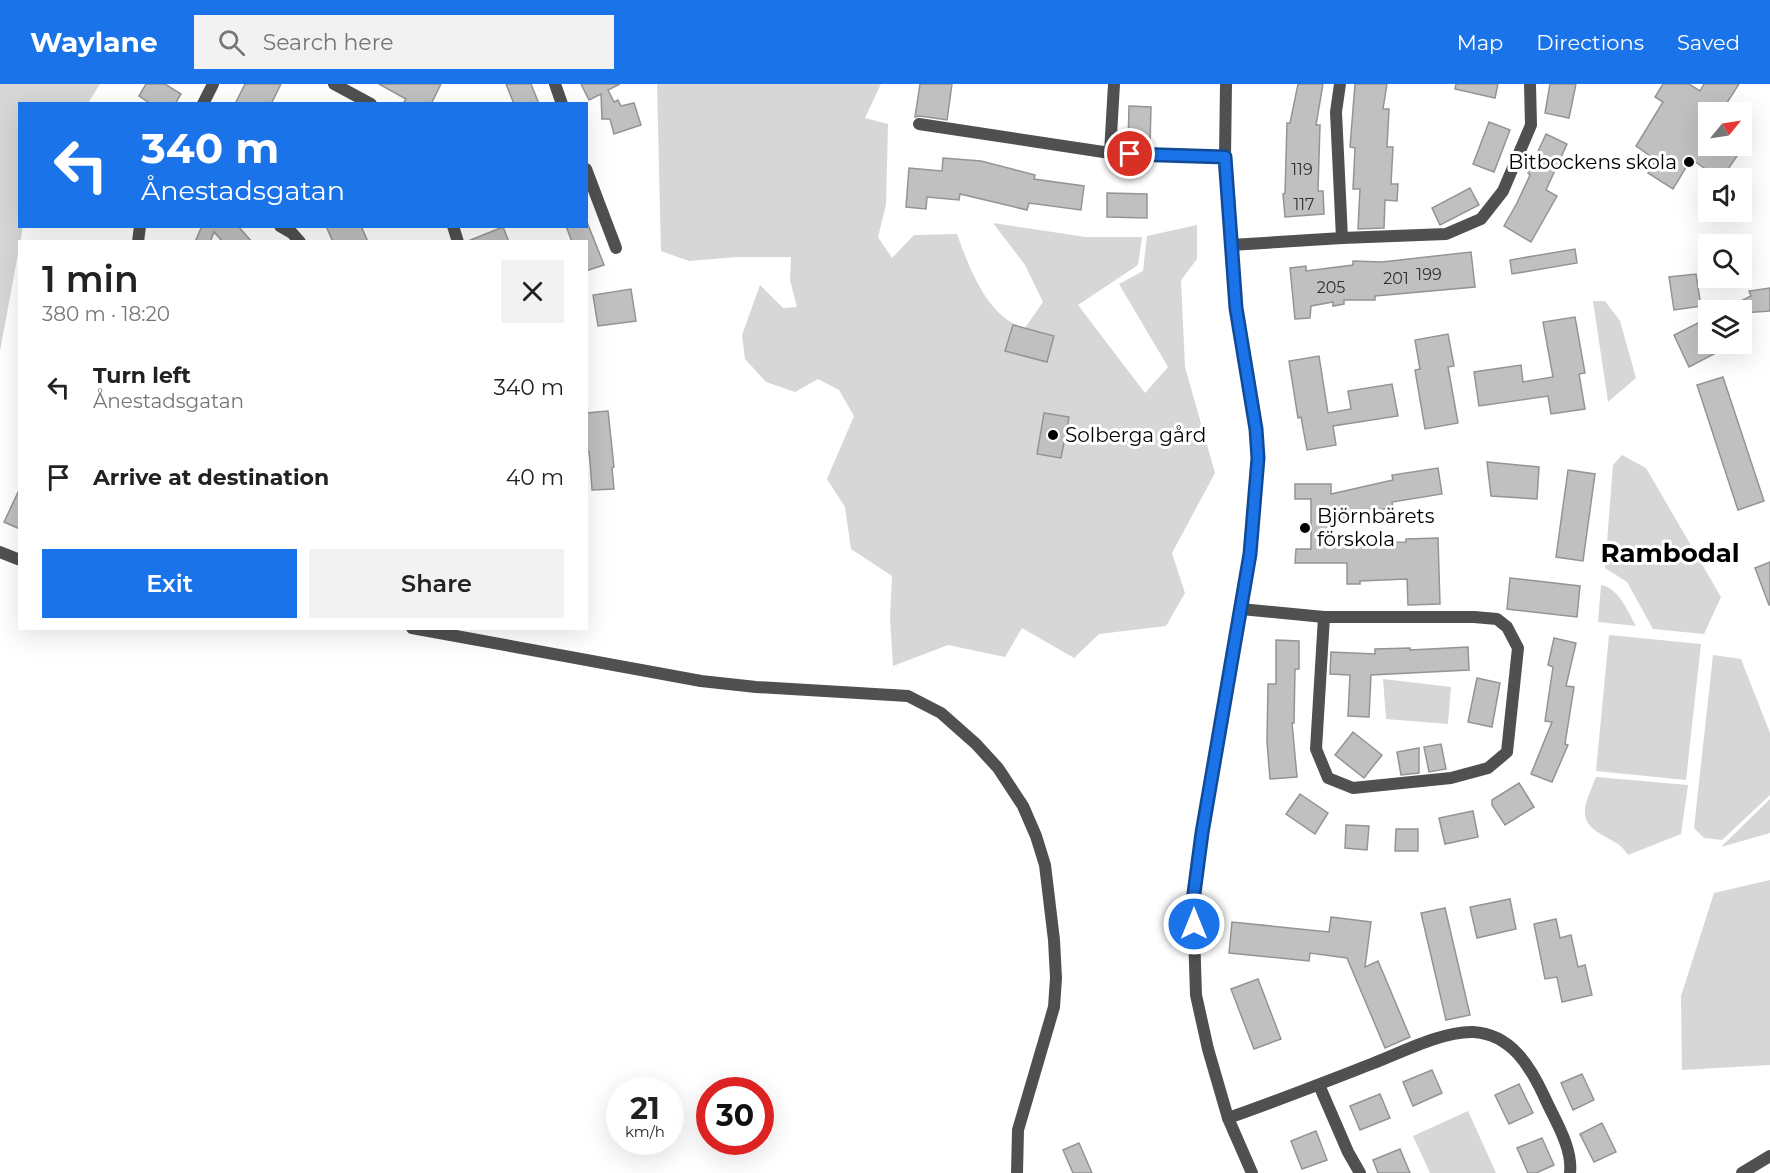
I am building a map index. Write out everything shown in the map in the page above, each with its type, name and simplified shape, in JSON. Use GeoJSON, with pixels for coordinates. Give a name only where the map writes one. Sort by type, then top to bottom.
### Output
{"type":"FeatureCollection","features":[{"type":"Feature","properties":{"kind":"street"},"geometry":{"type":"LineString","coordinates":[[204,102],[213,84]]}},
{"type":"Feature","properties":{"kind":"street"},"geometry":{"type":"LineString","coordinates":[[334,84],[367,102]]}},
{"type":"Feature","properties":{"kind":"street"},"geometry":{"type":"LineString","coordinates":[[555,84],[561,102]]}},
{"type":"Feature","properties":{"kind":"street"},"geometry":{"type":"LineString","coordinates":[[1110,153],[1114,84]]}},
{"type":"Feature","properties":{"kind":"street"},"geometry":{"type":"LineString","coordinates":[[1226,84],[1225,157],[1236,308],[1256,429],[1258,458],[1255,512],[1242,609],[1204,821],[1193,901],[1196,995],[1228,1118],[1252,1173]]}},
{"type":"Feature","properties":{"kind":"street"},"geometry":{"type":"LineString","coordinates":[[1340,84],[1336,112],[1342,238]]}},
{"type":"Feature","properties":{"kind":"street"},"geometry":{"type":"LineString","coordinates":[[1231,245],[1446,234],[1481,219],[1503,191],[1531,125],[1530,84]]}},
{"type":"Feature","properties":{"kind":"street"},"geometry":{"type":"LineString","coordinates":[[919,124],[1110,153],[1225,157]]}},
{"type":"Feature","properties":{"kind":"street"},"geometry":{"type":"LineString","coordinates":[[588,175],[616,248]]}},
{"type":"Feature","properties":{"kind":"street"},"geometry":{"type":"LineString","coordinates":[[283,228],[298,240]]}},
{"type":"Feature","properties":{"kind":"street"},"geometry":{"type":"LineString","coordinates":[[0,552],[18,559]]}},
{"type":"Feature","properties":{"kind":"street"},"geometry":{"type":"LineString","coordinates":[[1242,609],[1324,617],[1497,619],[1507,627],[1518,648],[1507,752],[1488,768],[1451,778],[1353,788],[1328,778],[1316,749],[1324,617]]}},
{"type":"Feature","properties":{"kind":"street"},"geometry":{"type":"LineString","coordinates":[[423,630],[701,681],[756,687],[908,696],[941,713],[976,744],[998,768],[1017,797],[1036,836],[1045,866],[1054,940],[1056,978],[1054,1007],[1018,1130],[1017,1173]]}},
{"type":"Feature","properties":{"kind":"street"},"geometry":{"type":"LineString","coordinates":[[1228,1118],[1433,1040],[1473,1032],[1490,1036],[1510,1046],[1521,1056],[1534,1074],[1566,1146],[1571,1164],[1570,1173]]}},
{"type":"Feature","properties":{"kind":"street"},"geometry":{"type":"LineString","coordinates":[[1319,1085],[1359,1173]]}},
{"type":"Feature","properties":{"kind":"street"},"geometry":{"type":"LineString","coordinates":[[1742,1173],[1770,1156]]}},
{"type":"Feature","properties":{"kind":"shaded area"},"geometry":{"type":"Polygon","coordinates":[[[0,84],[100,84],[89,102],[18,102],[18,228],[23,228],[21,240],[18,240],[18,254],[0,351],[0,84]]]}},
{"type":"Feature","properties":{"kind":"shaded area"},"geometry":{"type":"Polygon","coordinates":[[[657,84],[881,84],[865,118],[888,124],[886,205],[878,237],[892,258],[914,235],[957,234],[974,276],[990,303],[1000,314],[1025,328],[1043,302],[1025,265],[993,223],[1086,237],[1142,237],[1138,265],[1078,305],[1145,393],[1168,367],[1119,284],[1143,271],[1147,236],[1197,225],[1197,259],[1181,280],[1185,367],[1215,473],[1172,553],[1185,593],[1166,626],[1099,634],[1074,658],[1022,628],[1005,657],[948,645],[893,666],[890,618],[892,576],[851,549],[845,507],[827,479],[854,416],[839,390],[818,379],[795,392],[766,382],[745,359],[742,335],[760,285],[783,308],[797,307],[790,280],[791,257],[737,257],[689,261],[661,251],[657,84]]]}},
{"type":"Feature","properties":{"kind":"shaded area"},"geometry":{"type":"Polygon","coordinates":[[[1593,301],[1605,301],[1620,321],[1636,378],[1608,402],[1593,301]]]}},
{"type":"Feature","properties":{"kind":"shaded area"},"geometry":{"type":"Polygon","coordinates":[[[1622,455],[1646,468],[1721,597],[1704,634],[1653,629],[1627,582],[1605,568],[1613,465],[1622,455]]]}},
{"type":"Feature","properties":{"kind":"shaded area"},"geometry":{"type":"Polygon","coordinates":[[[1601,585],[1618,596],[1636,626],[1598,622],[1601,585]]]}},
{"type":"Feature","properties":{"kind":"shaded area"},"geometry":{"type":"Polygon","coordinates":[[[1609,635],[1701,644],[1686,780],[1596,771],[1609,635]]]}},
{"type":"Feature","properties":{"kind":"shaded area"},"geometry":{"type":"Polygon","coordinates":[[[1713,655],[1741,659],[1770,733],[1770,795],[1722,840],[1704,838],[1694,828],[1713,655]]]}},
{"type":"Feature","properties":{"kind":"shaded area"},"geometry":{"type":"Polygon","coordinates":[[[1383,679],[1451,687],[1448,724],[1386,719],[1383,679]]]}},
{"type":"Feature","properties":{"kind":"shaded area"},"geometry":{"type":"Polygon","coordinates":[[[1596,777],[1688,785],[1681,834],[1628,855],[1618,844],[1589,825],[1586,818],[1586,804],[1596,777]]]}},
{"type":"Feature","properties":{"kind":"shaded area"},"geometry":{"type":"Polygon","coordinates":[[[1770,799],[1770,833],[1721,847],[1770,799]]]}},
{"type":"Feature","properties":{"kind":"shaded area"},"geometry":{"type":"Polygon","coordinates":[[[1770,880],[1770,1065],[1682,1070],[1681,996],[1714,893],[1770,880]]]}},
{"type":"Feature","properties":{"kind":"shaded area"},"geometry":{"type":"Polygon","coordinates":[[[1468,1111],[1496,1173],[1430,1173],[1413,1136],[1468,1111]]]}},
{"type":"Feature","properties":{"kind":"building"},"geometry":{"type":"Polygon","coordinates":[[[146,84],[165,84],[181,94],[176,102],[148,102],[139,96],[146,84]]]}},
{"type":"Feature","properties":{"kind":"building"},"geometry":{"type":"Polygon","coordinates":[[[245,84],[281,84],[272,102],[236,102],[245,84]]]}},
{"type":"Feature","properties":{"kind":"building"},"geometry":{"type":"Polygon","coordinates":[[[379,84],[441,84],[432,102],[404,102],[406,99],[379,84]]]}},
{"type":"Feature","properties":{"kind":"building"},"geometry":{"type":"Polygon","coordinates":[[[506,84],[531,84],[538,102],[513,102],[506,84]]]}},
{"type":"Feature","properties":{"kind":"building"},"geometry":{"type":"Polygon","coordinates":[[[581,84],[620,84],[608,90],[614,102],[618,100],[621,106],[634,103],[641,125],[614,134],[610,119],[602,119],[601,94],[589,100],[581,84]]]}},
{"type":"Feature","properties":{"kind":"building"},"geometry":{"type":"Polygon","coordinates":[[[920,84],[952,84],[947,120],[915,117],[920,84]]]}},
{"type":"Feature","properties":{"kind":"building"},"geometry":{"type":"Polygon","coordinates":[[[1298,84],[1323,84],[1316,125],[1320,125],[1318,191],[1323,191],[1324,214],[1285,217],[1283,194],[1285,193],[1287,123],[1290,123],[1298,84]]]}},
{"type":"Feature","properties":{"kind":"building"},"geometry":{"type":"Polygon","coordinates":[[[1355,84],[1387,84],[1383,109],[1389,109],[1387,147],[1393,147],[1391,184],[1398,184],[1397,201],[1385,200],[1384,228],[1358,229],[1360,189],[1353,189],[1355,148],[1350,147],[1355,84]]]}},
{"type":"Feature","properties":{"kind":"building"},"geometry":{"type":"Polygon","coordinates":[[[1456,84],[1498,84],[1495,98],[1455,89],[1456,84]]]}},
{"type":"Feature","properties":{"kind":"building"},"geometry":{"type":"Polygon","coordinates":[[[1550,84],[1576,84],[1569,118],[1545,113],[1550,84]]]}},
{"type":"Feature","properties":{"kind":"building"},"geometry":{"type":"Polygon","coordinates":[[[1663,84],[1689,84],[1700,91],[1704,84],[1739,84],[1727,102],[1698,102],[1698,156],[1737,156],[1729,168],[1704,168],[1691,159],[1673,189],[1648,173],[1656,160],[1636,146],[1663,102],[1655,97],[1663,84]]]}},
{"type":"Feature","properties":{"kind":"building"},"geometry":{"type":"Polygon","coordinates":[[[1129,106],[1151,107],[1150,146],[1128,145],[1129,106]]]}},
{"type":"Feature","properties":{"kind":"building"},"geometry":{"type":"Polygon","coordinates":[[[1489,122],[1510,130],[1494,172],[1473,164],[1489,122]]]}},
{"type":"Feature","properties":{"kind":"building"},"geometry":{"type":"Polygon","coordinates":[[[1546,134],[1567,144],[1546,190],[1557,196],[1531,242],[1504,226],[1530,175],[1528,173],[1546,134]]]}},
{"type":"Feature","properties":{"kind":"building"},"geometry":{"type":"Polygon","coordinates":[[[943,158],[981,161],[1035,175],[1034,179],[1084,186],[1081,210],[1029,203],[1027,210],[960,194],[959,200],[927,197],[926,209],[906,207],[909,168],[942,171],[943,158]]]}},
{"type":"Feature","properties":{"kind":"building"},"geometry":{"type":"Polygon","coordinates":[[[1470,188],[1479,205],[1440,225],[1432,208],[1470,188]]]}},
{"type":"Feature","properties":{"kind":"building"},"geometry":{"type":"Polygon","coordinates":[[[1107,193],[1147,194],[1147,218],[1107,217],[1107,193]]]}},
{"type":"Feature","properties":{"kind":"building"},"geometry":{"type":"Polygon","coordinates":[[[588,225],[604,265],[588,270],[588,240],[571,240],[567,228],[588,228],[588,225]]]}},
{"type":"Feature","properties":{"kind":"building"},"geometry":{"type":"Polygon","coordinates":[[[201,228],[240,228],[250,240],[221,240],[214,232],[211,240],[196,240],[201,228]]]}},
{"type":"Feature","properties":{"kind":"building"},"geometry":{"type":"Polygon","coordinates":[[[327,228],[362,228],[367,240],[332,240],[327,228]]]}},
{"type":"Feature","properties":{"kind":"building"},"geometry":{"type":"Polygon","coordinates":[[[503,228],[508,240],[470,240],[503,228]]]}},
{"type":"Feature","properties":{"kind":"building"},"geometry":{"type":"Polygon","coordinates":[[[1575,249],[1577,263],[1512,274],[1510,260],[1575,249]]]}},
{"type":"Feature","properties":{"kind":"building"},"geometry":{"type":"Polygon","coordinates":[[[1471,252],[1475,287],[1375,296],[1375,300],[1344,300],[1344,304],[1333,306],[1333,302],[1311,306],[1310,318],[1295,319],[1290,268],[1306,266],[1306,271],[1353,265],[1353,261],[1382,262],[1471,252]]]}},
{"type":"Feature","properties":{"kind":"building"},"geometry":{"type":"Polygon","coordinates":[[[1696,274],[1700,300],[1698,300],[1698,306],[1674,310],[1669,277],[1696,274]]]}},
{"type":"Feature","properties":{"kind":"building"},"geometry":{"type":"Polygon","coordinates":[[[1770,288],[1770,311],[1752,312],[1752,300],[1743,300],[1751,296],[1749,291],[1770,288]]]}},
{"type":"Feature","properties":{"kind":"building"},"geometry":{"type":"Polygon","coordinates":[[[631,289],[636,321],[598,326],[593,295],[631,289]]]}},
{"type":"Feature","properties":{"kind":"building"},"geometry":{"type":"Polygon","coordinates":[[[1575,317],[1585,373],[1579,374],[1585,409],[1551,414],[1548,396],[1479,406],[1474,372],[1521,365],[1523,382],[1553,377],[1543,322],[1575,317]]]}},
{"type":"Feature","properties":{"kind":"building"},"geometry":{"type":"Polygon","coordinates":[[[1698,323],[1698,354],[1714,354],[1689,367],[1674,335],[1698,323]]]}},
{"type":"Feature","properties":{"kind":"building"},"geometry":{"type":"Polygon","coordinates":[[[1013,325],[1054,336],[1047,362],[1005,351],[1013,325]]]}},
{"type":"Feature","properties":{"kind":"building"},"geometry":{"type":"Polygon","coordinates":[[[1448,334],[1454,366],[1448,367],[1458,423],[1425,429],[1415,370],[1420,369],[1415,340],[1448,334]]]}},
{"type":"Feature","properties":{"kind":"building"},"geometry":{"type":"Polygon","coordinates":[[[1319,356],[1328,413],[1351,409],[1348,391],[1392,384],[1398,416],[1333,426],[1336,445],[1307,450],[1301,417],[1298,418],[1289,361],[1319,356]]]}},
{"type":"Feature","properties":{"kind":"building"},"geometry":{"type":"Polygon","coordinates":[[[1723,377],[1764,501],[1738,510],[1697,385],[1723,377]]]}},
{"type":"Feature","properties":{"kind":"building"},"geometry":{"type":"Polygon","coordinates":[[[608,411],[614,489],[592,490],[588,452],[588,413],[608,411]]]}},
{"type":"Feature","properties":{"kind":"building","name":"Solberga gård"},"geometry":{"type":"Polygon","coordinates":[[[1044,413],[1069,417],[1061,458],[1037,454],[1044,413]]]}},
{"type":"Feature","properties":{"kind":"building"},"geometry":{"type":"Polygon","coordinates":[[[1487,462],[1539,467],[1537,499],[1491,496],[1487,462]]]}},
{"type":"Feature","properties":{"kind":"building"},"geometry":{"type":"Polygon","coordinates":[[[1438,468],[1442,494],[1392,502],[1393,507],[1331,521],[1332,543],[1406,542],[1406,539],[1438,538],[1440,604],[1408,605],[1407,579],[1360,581],[1360,584],[1347,584],[1347,563],[1295,563],[1296,549],[1311,549],[1311,499],[1295,499],[1295,484],[1331,484],[1331,494],[1393,480],[1392,475],[1438,468]]]}},
{"type":"Feature","properties":{"kind":"building"},"geometry":{"type":"Polygon","coordinates":[[[1568,470],[1595,474],[1583,561],[1556,557],[1568,470]]]}},
{"type":"Feature","properties":{"kind":"building"},"geometry":{"type":"Polygon","coordinates":[[[18,492],[18,528],[4,522],[18,492]]]}},
{"type":"Feature","properties":{"kind":"building"},"geometry":{"type":"Polygon","coordinates":[[[1770,562],[1770,605],[1769,605],[1755,568],[1770,562]]]}},
{"type":"Feature","properties":{"kind":"building"},"geometry":{"type":"Polygon","coordinates":[[[1510,578],[1580,586],[1577,617],[1507,609],[1510,578]]]}},
{"type":"Feature","properties":{"kind":"building"},"geometry":{"type":"Polygon","coordinates":[[[1554,638],[1576,643],[1566,686],[1574,687],[1565,744],[1568,745],[1552,782],[1531,774],[1552,722],[1545,721],[1553,667],[1548,665],[1554,638]]]}},
{"type":"Feature","properties":{"kind":"building"},"geometry":{"type":"Polygon","coordinates":[[[1276,640],[1299,641],[1299,669],[1295,669],[1294,723],[1292,723],[1297,777],[1270,779],[1267,742],[1268,684],[1276,684],[1276,640]]]}},
{"type":"Feature","properties":{"kind":"building"},"geometry":{"type":"Polygon","coordinates":[[[1468,647],[1469,670],[1371,675],[1369,717],[1348,716],[1350,675],[1330,674],[1331,652],[1375,654],[1375,649],[1468,647]]]}},
{"type":"Feature","properties":{"kind":"building"},"geometry":{"type":"Polygon","coordinates":[[[1477,678],[1500,683],[1492,727],[1468,722],[1477,678]]]}},
{"type":"Feature","properties":{"kind":"building"},"geometry":{"type":"Polygon","coordinates":[[[1353,732],[1382,755],[1364,778],[1335,755],[1353,732]]]}},
{"type":"Feature","properties":{"kind":"building"},"geometry":{"type":"Polygon","coordinates":[[[1441,744],[1446,769],[1429,772],[1424,747],[1441,744]]]}},
{"type":"Feature","properties":{"kind":"building"},"geometry":{"type":"Polygon","coordinates":[[[1419,748],[1419,773],[1401,775],[1397,752],[1419,748]]]}},
{"type":"Feature","properties":{"kind":"building"},"geometry":{"type":"Polygon","coordinates":[[[1519,783],[1534,807],[1505,825],[1492,805],[1492,800],[1519,783]]]}},
{"type":"Feature","properties":{"kind":"building"},"geometry":{"type":"Polygon","coordinates":[[[1300,794],[1328,813],[1315,834],[1286,814],[1300,794]]]}},
{"type":"Feature","properties":{"kind":"building"},"geometry":{"type":"Polygon","coordinates":[[[1473,811],[1478,837],[1445,844],[1439,818],[1473,811]]]}},
{"type":"Feature","properties":{"kind":"building"},"geometry":{"type":"Polygon","coordinates":[[[1346,825],[1369,826],[1367,850],[1345,848],[1346,825]]]}},
{"type":"Feature","properties":{"kind":"building"},"geometry":{"type":"Polygon","coordinates":[[[1396,829],[1418,829],[1418,851],[1395,851],[1396,829]]]}},
{"type":"Feature","properties":{"kind":"building"},"geometry":{"type":"Polygon","coordinates":[[[1510,899],[1516,929],[1477,938],[1470,907],[1510,899]]]}},
{"type":"Feature","properties":{"kind":"building"},"geometry":{"type":"Polygon","coordinates":[[[1445,908],[1470,1015],[1446,1020],[1421,913],[1445,908]]]}},
{"type":"Feature","properties":{"kind":"building"},"geometry":{"type":"Polygon","coordinates":[[[1331,917],[1371,922],[1365,967],[1378,961],[1410,1037],[1385,1048],[1347,958],[1310,953],[1309,961],[1229,953],[1232,922],[1329,932],[1331,917]]]}},
{"type":"Feature","properties":{"kind":"building"},"geometry":{"type":"Polygon","coordinates":[[[1556,919],[1560,938],[1571,935],[1578,967],[1585,965],[1592,995],[1562,1002],[1557,977],[1545,979],[1534,924],[1556,919]]]}},
{"type":"Feature","properties":{"kind":"building"},"geometry":{"type":"Polygon","coordinates":[[[1258,979],[1281,1039],[1254,1049],[1231,989],[1258,979]]]}},
{"type":"Feature","properties":{"kind":"building"},"geometry":{"type":"Polygon","coordinates":[[[1432,1070],[1442,1093],[1413,1106],[1403,1082],[1432,1070]]]}},
{"type":"Feature","properties":{"kind":"building"},"geometry":{"type":"Polygon","coordinates":[[[1582,1074],[1594,1100],[1573,1110],[1561,1083],[1582,1074]]]}},
{"type":"Feature","properties":{"kind":"building"},"geometry":{"type":"Polygon","coordinates":[[[1519,1084],[1533,1113],[1509,1124],[1495,1095],[1519,1084]]]}},
{"type":"Feature","properties":{"kind":"building"},"geometry":{"type":"Polygon","coordinates":[[[1380,1094],[1390,1118],[1360,1130],[1350,1106],[1380,1094]]]}},
{"type":"Feature","properties":{"kind":"building"},"geometry":{"type":"Polygon","coordinates":[[[1602,1123],[1616,1152],[1594,1162],[1580,1134],[1602,1123]]]}},
{"type":"Feature","properties":{"kind":"building"},"geometry":{"type":"Polygon","coordinates":[[[1316,1131],[1327,1160],[1302,1169],[1291,1141],[1316,1131]]]}},
{"type":"Feature","properties":{"kind":"building"},"geometry":{"type":"Polygon","coordinates":[[[1542,1138],[1554,1165],[1536,1173],[1528,1173],[1517,1148],[1542,1138]]]}},
{"type":"Feature","properties":{"kind":"building"},"geometry":{"type":"Polygon","coordinates":[[[1079,1143],[1092,1173],[1073,1173],[1063,1150],[1079,1143]]]}},
{"type":"Feature","properties":{"kind":"building"},"geometry":{"type":"Polygon","coordinates":[[[1400,1149],[1410,1173],[1378,1173],[1373,1160],[1400,1149]]]}},
{"type":"Feature","properties":{"kind":"place","name":"Bitbockens skola"},"geometry":{"type":"Point","coordinates":[1689,162]}},
{"type":"Feature","properties":{"kind":"place","name":"Solberga gård"},"geometry":{"type":"Point","coordinates":[1053,435]}},
{"type":"Feature","properties":{"kind":"place","name":"Björnbärets förskola"},"geometry":{"type":"Point","coordinates":[1305,528]}},
{"type":"Feature","properties":{"kind":"district","name":"Rambodal"},"geometry":{"type":"Point","coordinates":[1670,553]}},
{"type":"Feature","properties":{"kind":"route"},"geometry":{"type":"LineString","coordinates":[[1130,154],[1225,157],[1236,308],[1256,429],[1258,458],[1250,554],[1202,833],[1193,901],[1194,924]]}}]}
